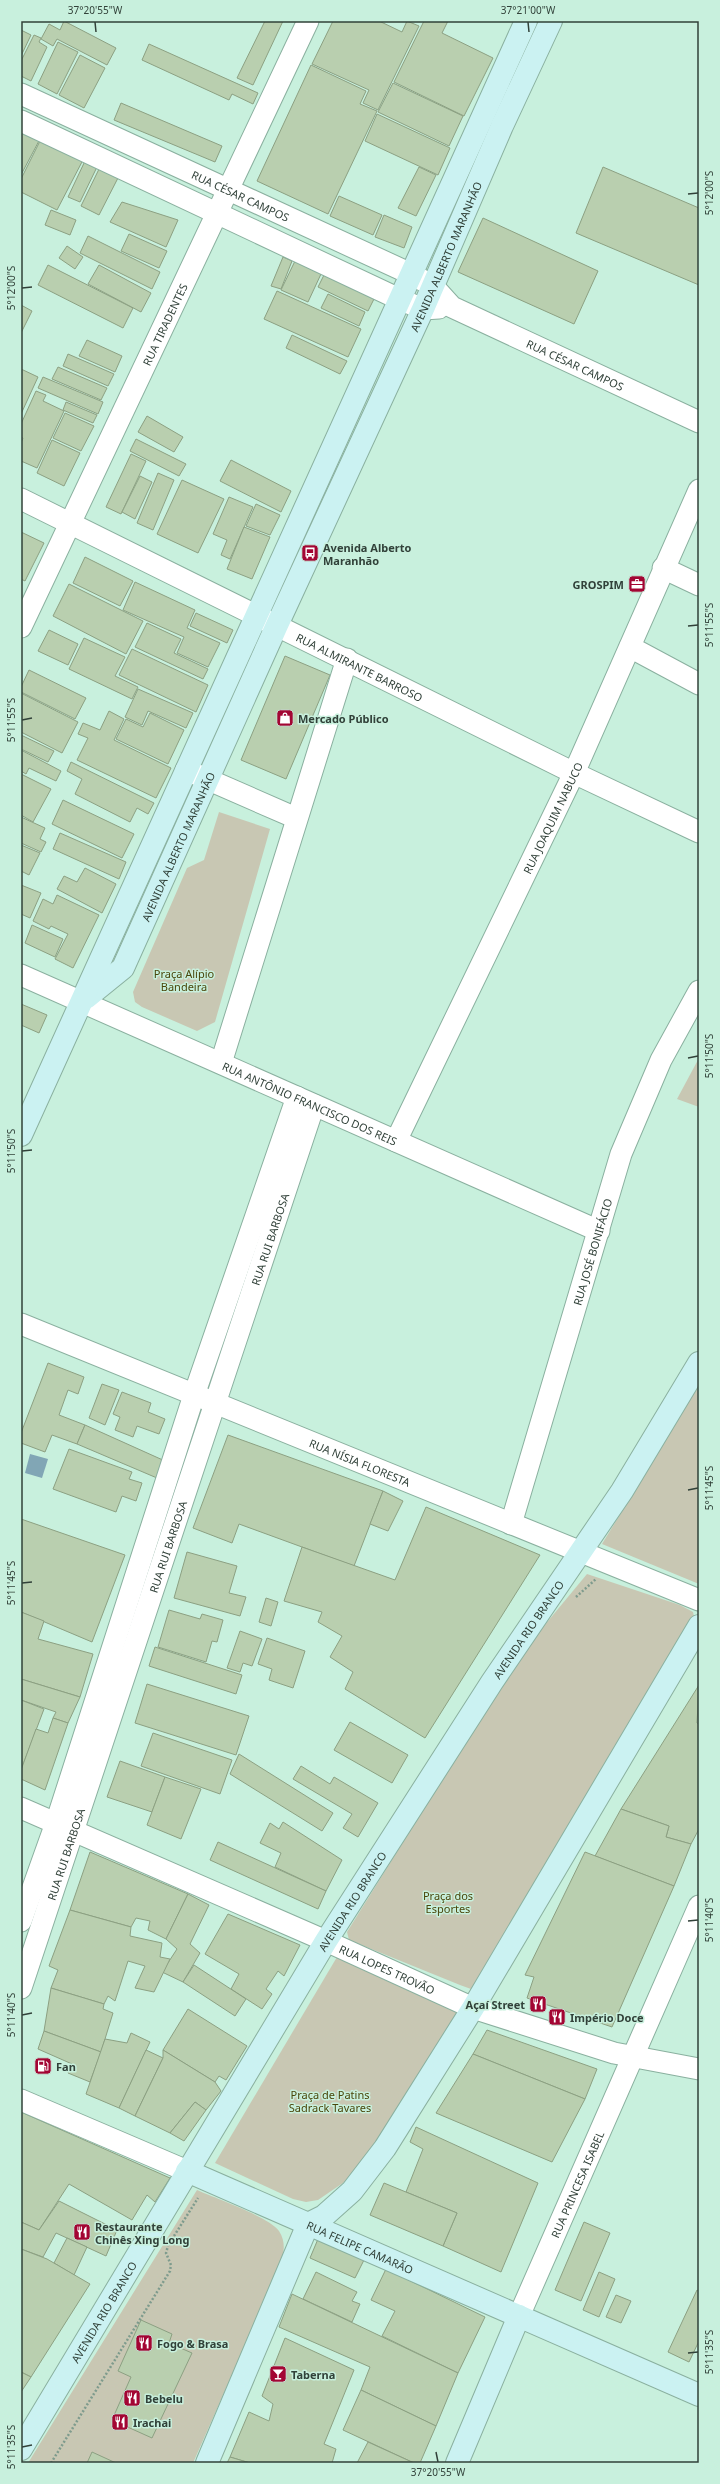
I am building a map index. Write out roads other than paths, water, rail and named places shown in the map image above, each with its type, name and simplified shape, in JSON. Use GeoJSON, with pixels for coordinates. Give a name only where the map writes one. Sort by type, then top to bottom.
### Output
{"type":"FeatureCollection","features":[{"type":"Feature","properties":{"kind":"main road","name":"AVENIDA ALBERTO MARANHÃO"},"geometry":{"type":"LineString","coordinates":[[21,1135],[411,274],[481,116],[526,21]]}},
{"type":"Feature","properties":{"kind":"main road","name":"AVENIDA ALBERTO MARANHÃO"},"geometry":{"type":"LineString","coordinates":[[82,1002],[123,968],[277,625],[423,309],[502,126],[551,21]]}},
{"type":"Feature","properties":{"kind":"main road"},"geometry":{"type":"LineString","coordinates":[[481,116],[502,126]]}},
{"type":"Feature","properties":{"kind":"main road","name":"AVENIDA RIO BRANCO"},"geometry":{"type":"LineString","coordinates":[[21,2449],[326,1941],[492,1682],[622,1491],[699,1364]]}},
{"type":"Feature","properties":{"kind":"main road"},"geometry":{"type":"LineString","coordinates":[[207,2463],[308,2224],[324,2216],[339,2203],[373,2166],[473,2008],[699,1626]]}},
{"type":"Feature","properties":{"kind":"main road","name":"RUA FELIPE CAMARÃO"},"geometry":{"type":"LineString","coordinates":[[187,2171],[699,2395]]}},
{"type":"Feature","properties":{"kind":"main road","name":"RUA PRINCESA ISABEL"},"geometry":{"type":"LineString","coordinates":[[457,2463],[519,2316]]}},
{"type":"Feature","properties":{"kind":"street","name":"RUA TIRADENTES"},"geometry":{"type":"LineString","coordinates":[[21,628],[308,21]]}},
{"type":"Feature","properties":{"kind":"street","name":"RUA CÉSAR CAMPOS"},"geometry":{"type":"LineString","coordinates":[[21,94],[411,274],[433,286],[452,307],[699,422]]}},
{"type":"Feature","properties":{"kind":"street","name":"RUA CÉSAR CAMPOS"},"geometry":{"type":"LineString","coordinates":[[21,121],[399,299],[423,309],[452,307]]}},
{"type":"Feature","properties":{"kind":"street","name":"RUA JOAQUIM NABUCO"},"geometry":{"type":"LineString","coordinates":[[396,1141],[574,773],[663,568],[699,490]]}},
{"type":"Feature","properties":{"kind":"street","name":"RUA ALMIRANTE BARROSO"},"geometry":{"type":"LineString","coordinates":[[21,499],[347,659],[574,773],[699,832]]}},
{"type":"Feature","properties":{"kind":"street"},"geometry":{"type":"LineString","coordinates":[[663,568],[699,585]]}},
{"type":"Feature","properties":{"kind":"street"},"geometry":{"type":"LineString","coordinates":[[630,647],[699,684]]}},
{"type":"Feature","properties":{"kind":"street"},"geometry":{"type":"LineString","coordinates":[[221,1063],[296,818],[347,659]]}},
{"type":"Feature","properties":{"kind":"street"},"geometry":{"type":"LineString","coordinates":[[186,770],[296,818]]}},
{"type":"Feature","properties":{"kind":"street","name":"RUA ANTÔNIO FRANCISCO DOS REIS"},"geometry":{"type":"LineString","coordinates":[[21,975],[599,1231]]}},
{"type":"Feature","properties":{"kind":"street","name":"RUA JOSÉ BONIFÁCIO"},"geometry":{"type":"LineString","coordinates":[[512,1524],[621,1154],[636,1115],[661,1060],[699,991]]}},
{"type":"Feature","properties":{"kind":"street","name":"RUA RUI BARBOSA"},"geometry":{"type":"LineString","coordinates":[[21,1988],[65,1827],[165,1522],[214,1403],[260,1234],[305,1101]]}},
{"type":"Feature","properties":{"kind":"street","name":"RUA RUI BARBOSA"},"geometry":{"type":"LineString","coordinates":[[165,1522],[194,1395],[260,1234]]}},
{"type":"Feature","properties":{"kind":"street","name":"RUA NÍSIA FLORESTA"},"geometry":{"type":"LineString","coordinates":[[21,1324],[699,1600]]}},
{"type":"Feature","properties":{"kind":"street","name":"RUA LOPES TROVÃO"},"geometry":{"type":"LineString","coordinates":[[21,1808],[326,1941],[473,2008],[539,2031],[634,2058],[699,2069]]}},
{"type":"Feature","properties":{"kind":"street","name":"RUA RUI BARBOSA"},"geometry":{"type":"LineString","coordinates":[[21,1921],[65,1827]]}},
{"type":"Feature","properties":{"kind":"street","name":"RUA PRINCESA ISABEL"},"geometry":{"type":"LineString","coordinates":[[519,2316],[634,2058],[699,1906]]}},
{"type":"Feature","properties":{"kind":"street","name":"RUA FELIPE CAMARÃO"},"geometry":{"type":"LineString","coordinates":[[21,2100],[187,2171]]}},
{"type":"Feature","properties":{"kind":"water"},"geometry":{"type":"Polygon","coordinates":[[[30,1454],[48,1459],[42,1478],[25,1473],[30,1454]]]}},
{"type":"Feature","properties":{"kind":"place","name":"Avenida Alberto Maranhão"},"geometry":{"type":"Point","coordinates":[310,553]}},
{"type":"Feature","properties":{"kind":"place","name":"GROSPIM"},"geometry":{"type":"Point","coordinates":[637,584]}},
{"type":"Feature","properties":{"kind":"place","name":"Mercado Público"},"geometry":{"type":"Point","coordinates":[285,718]}},
{"type":"Feature","properties":{"kind":"place","name":"Açaí Street"},"geometry":{"type":"Point","coordinates":[538,2004]}},
{"type":"Feature","properties":{"kind":"place","name":"Império Doce"},"geometry":{"type":"Point","coordinates":[557,2017]}},
{"type":"Feature","properties":{"kind":"place","name":"Fan"},"geometry":{"type":"Point","coordinates":[43,2066]}},
{"type":"Feature","properties":{"kind":"place","name":"Restaurante Chinês Xing Long"},"geometry":{"type":"Point","coordinates":[82,2232]}},
{"type":"Feature","properties":{"kind":"place","name":"Fogo & Brasa"},"geometry":{"type":"Point","coordinates":[144,2343]}},
{"type":"Feature","properties":{"kind":"place","name":"Taberna"},"geometry":{"type":"Point","coordinates":[278,2374]}},
{"type":"Feature","properties":{"kind":"place","name":"Bebelu"},"geometry":{"type":"Point","coordinates":[132,2398]}},
{"type":"Feature","properties":{"kind":"place","name":"Irachai"},"geometry":{"type":"Point","coordinates":[120,2422]}},
{"type":"Feature","properties":{"kind":"park label","name":"Praça Alípio Bandeira"},"geometry":{"type":"Point","coordinates":[184,979]}},
{"type":"Feature","properties":{"kind":"park label","name":"Praça dos Esportes"},"geometry":{"type":"Point","coordinates":[448,1901]}},
{"type":"Feature","properties":{"kind":"park label","name":"Praça de Patins Sadrack Tavares"},"geometry":{"type":"Point","coordinates":[330,2100]}}]}
